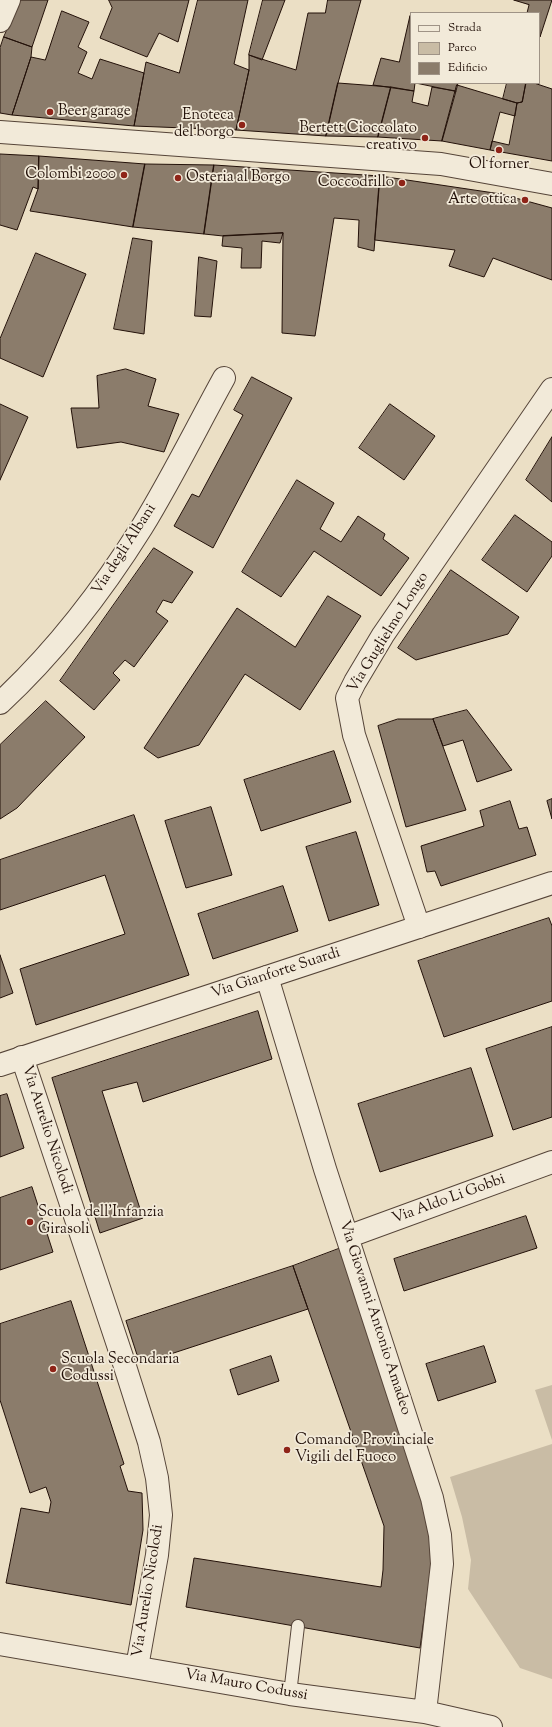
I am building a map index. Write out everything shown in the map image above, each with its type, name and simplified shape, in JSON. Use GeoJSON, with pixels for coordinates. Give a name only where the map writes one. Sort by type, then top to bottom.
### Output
{"type":"FeatureCollection","features":[{"type":"Feature","properties":{"kind":"street"},"geometry":{"type":"LineString","coordinates":[[0,21],[9,0]]}},
{"type":"Feature","properties":{"kind":"street"},"geometry":{"type":"LineString","coordinates":[[0,132],[441,164],[552,184]]}},
{"type":"Feature","properties":{"kind":"street","name":"Via degli Albani"},"geometry":{"type":"LineString","coordinates":[[0,704],[33,673],[94,598],[142,526],[224,378]]}},
{"type":"Feature","properties":{"kind":"street","name":"Via Guglielmo Longo"},"geometry":{"type":"LineString","coordinates":[[419,927],[354,734],[347,698],[383,635],[552,390]]}},
{"type":"Feature","properties":{"kind":"street","name":"Via Gianforte Suardi"},"geometry":{"type":"LineString","coordinates":[[0,1064],[552,884]]}},
{"type":"Feature","properties":{"kind":"street","name":"Via Giovanni Antonio Amadeo"},"geometry":{"type":"LineString","coordinates":[[267,977],[325,1169],[432,1498],[440,1535],[442,1564],[425,1712]]}},
{"type":"Feature","properties":{"kind":"street","name":"Via Aurelio Nicolodi"},"geometry":{"type":"LineString","coordinates":[[22,1057],[124,1364],[149,1442],[157,1478],[160,1515],[157,1555],[137,1667]]}},
{"type":"Feature","properties":{"kind":"street","name":"Via Aldo Li Gobbi"},"geometry":{"type":"LineString","coordinates":[[347,1237],[552,1162]]}},
{"type":"Feature","properties":{"kind":"street","name":"Via Mauro Codussi"},"geometry":{"type":"LineString","coordinates":[[0,1644],[290,1694],[425,1712],[491,1727]]}},
{"type":"Feature","properties":{"kind":"lane"},"geometry":{"type":"LineString","coordinates":[[290,1694],[298,1626]]}},
{"type":"Feature","properties":{"kind":"green space"},"geometry":{"type":"Polygon","coordinates":[[[552,1385],[552,1440],[535,1390],[552,1385]]]}},
{"type":"Feature","properties":{"kind":"green space"},"geometry":{"type":"Polygon","coordinates":[[[552,1444],[552,1679],[520,1668],[468,1589],[471,1560],[462,1517],[450,1477],[552,1444]]]}},
{"type":"Feature","properties":{"kind":"building"},"geometry":{"type":"Polygon","coordinates":[[[21,0],[48,0],[32,47],[4,37],[21,0]]]}},
{"type":"Feature","properties":{"kind":"building"},"geometry":{"type":"Polygon","coordinates":[[[109,0],[189,0],[178,42],[159,33],[147,57],[100,38],[112,8],[109,0]]]}},
{"type":"Feature","properties":{"kind":"building"},"geometry":{"type":"Polygon","coordinates":[[[198,0],[248,0],[234,64],[249,70],[236,130],[134,126],[146,62],[179,73],[198,0]]]}},
{"type":"Feature","properties":{"kind":"building"},"geometry":{"type":"Polygon","coordinates":[[[263,0],[285,0],[262,60],[249,55],[263,0]]]}},
{"type":"Feature","properties":{"kind":"building"},"geometry":{"type":"Polygon","coordinates":[[[328,0],[361,0],[338,83],[326,136],[236,130],[249,70],[249,55],[296,70],[308,13],[325,13],[328,0]]]}},
{"type":"Feature","properties":{"kind":"building"},"geometry":{"type":"Polygon","coordinates":[[[514,0],[552,0],[540,37],[540,12],[527,12],[529,5],[514,0]]]}},
{"type":"Feature","properties":{"kind":"building"},"geometry":{"type":"Polygon","coordinates":[[[62,11],[89,22],[78,47],[87,52],[78,73],[92,79],[100,59],[144,73],[134,126],[12,115],[31,57],[45,60],[62,11]]]}},
{"type":"Feature","properties":{"kind":"building"},"geometry":{"type":"Polygon","coordinates":[[[410,16],[410,84],[415,84],[414,91],[373,85],[381,58],[399,62],[410,16]]]}},
{"type":"Feature","properties":{"kind":"building"},"geometry":{"type":"Polygon","coordinates":[[[4,37],[32,47],[31,57],[12,115],[0,113],[0,48],[4,37]]]}},
{"type":"Feature","properties":{"kind":"building"},"geometry":{"type":"Polygon","coordinates":[[[338,83],[391,87],[378,137],[326,136],[338,83]]]}},
{"type":"Feature","properties":{"kind":"building"},"geometry":{"type":"Polygon","coordinates":[[[421,84],[458,84],[456,91],[421,84]]]}},
{"type":"Feature","properties":{"kind":"building"},"geometry":{"type":"Polygon","coordinates":[[[507,84],[526,84],[522,102],[517,103],[503,99],[507,84]]]}},
{"type":"Feature","properties":{"kind":"building"},"geometry":{"type":"Polygon","coordinates":[[[526,84],[537,84],[552,89],[552,161],[490,150],[492,141],[509,145],[517,103],[522,102],[526,84]]]}},
{"type":"Feature","properties":{"kind":"building"},"geometry":{"type":"Polygon","coordinates":[[[457,85],[517,103],[515,116],[500,112],[490,150],[442,141],[457,85]]]}},
{"type":"Feature","properties":{"kind":"building"},"geometry":{"type":"Polygon","coordinates":[[[391,87],[414,91],[412,102],[428,106],[432,87],[456,91],[442,141],[378,137],[391,87]]]}},
{"type":"Feature","properties":{"kind":"building"},"geometry":{"type":"Polygon","coordinates":[[[0,154],[39,156],[38,189],[33,187],[17,230],[0,225],[0,154]]]}},
{"type":"Feature","properties":{"kind":"building"},"geometry":{"type":"Polygon","coordinates":[[[39,156],[145,164],[133,227],[30,211],[38,189],[39,156]]]}},
{"type":"Feature","properties":{"kind":"building"},"geometry":{"type":"Polygon","coordinates":[[[145,164],[214,165],[204,234],[133,227],[145,164]]]}},
{"type":"Feature","properties":{"kind":"building"},"geometry":{"type":"Polygon","coordinates":[[[214,165],[380,176],[374,251],[358,247],[359,220],[334,218],[315,336],[282,333],[283,233],[223,236],[204,234],[214,165]]]}},
{"type":"Feature","properties":{"kind":"building"},"geometry":{"type":"Polygon","coordinates":[[[380,176],[501,194],[552,208],[552,280],[493,258],[484,277],[449,266],[455,250],[375,240],[380,176]]]}},
{"type":"Feature","properties":{"kind":"building"},"geometry":{"type":"Polygon","coordinates":[[[283,233],[280,243],[262,241],[261,268],[241,268],[242,248],[222,246],[223,236],[283,233]]]}},
{"type":"Feature","properties":{"kind":"building"},"geometry":{"type":"Polygon","coordinates":[[[133,238],[152,241],[144,334],[114,329],[133,238]]]}},
{"type":"Feature","properties":{"kind":"building"},"geometry":{"type":"Polygon","coordinates":[[[36,253],[86,274],[43,377],[0,358],[0,339],[36,253]]]}},
{"type":"Feature","properties":{"kind":"building"},"geometry":{"type":"Polygon","coordinates":[[[199,257],[217,261],[211,317],[195,316],[199,257]]]}},
{"type":"Feature","properties":{"kind":"building"},"geometry":{"type":"Polygon","coordinates":[[[126,369],[156,379],[148,406],[179,414],[164,452],[121,442],[77,448],[71,408],[99,408],[97,376],[126,369]]]}},
{"type":"Feature","properties":{"kind":"building"},"geometry":{"type":"Polygon","coordinates":[[[252,377],[292,398],[213,548],[174,526],[192,494],[199,497],[243,415],[234,410],[252,377]]]}},
{"type":"Feature","properties":{"kind":"building"},"geometry":{"type":"Polygon","coordinates":[[[0,404],[28,417],[0,480],[0,404]]]}},
{"type":"Feature","properties":{"kind":"building"},"geometry":{"type":"Polygon","coordinates":[[[390,404],[435,436],[404,480],[359,448],[390,404]]]}},
{"type":"Feature","properties":{"kind":"building"},"geometry":{"type":"Polygon","coordinates":[[[552,437],[552,502],[526,480],[552,437]]]}},
{"type":"Feature","properties":{"kind":"building"},"geometry":{"type":"Polygon","coordinates":[[[297,480],[334,503],[320,529],[341,542],[358,516],[385,534],[383,539],[409,558],[381,596],[314,551],[281,597],[242,572],[297,480]]]}},
{"type":"Feature","properties":{"kind":"building"},"geometry":{"type":"Polygon","coordinates":[[[515,515],[552,542],[552,556],[527,592],[482,560],[515,515]]]}},
{"type":"Feature","properties":{"kind":"building"},"geometry":{"type":"Polygon","coordinates":[[[154,548],[193,572],[172,603],[163,600],[156,612],[168,621],[134,667],[125,660],[113,673],[120,680],[94,710],[60,681],[154,548]]]}},
{"type":"Feature","properties":{"kind":"building"},"geometry":{"type":"Polygon","coordinates":[[[451,570],[519,617],[508,634],[416,660],[398,648],[451,570]]]}},
{"type":"Feature","properties":{"kind":"building"},"geometry":{"type":"Polygon","coordinates":[[[328,596],[361,616],[300,710],[245,674],[199,745],[158,758],[144,748],[237,608],[295,647],[328,596]]]}},
{"type":"Feature","properties":{"kind":"building"},"geometry":{"type":"Polygon","coordinates":[[[46,701],[85,737],[17,808],[0,819],[0,745],[46,701]]]}},
{"type":"Feature","properties":{"kind":"building"},"geometry":{"type":"Polygon","coordinates":[[[467,710],[512,770],[477,782],[463,740],[443,746],[433,719],[467,710]]]}},
{"type":"Feature","properties":{"kind":"building"},"geometry":{"type":"Polygon","coordinates":[[[398,719],[433,719],[466,810],[406,827],[378,726],[398,719]]]}},
{"type":"Feature","properties":{"kind":"building"},"geometry":{"type":"Polygon","coordinates":[[[334,751],[351,802],[261,831],[244,780],[334,751]]]}},
{"type":"Feature","properties":{"kind":"building"},"geometry":{"type":"Polygon","coordinates":[[[552,799],[552,819],[547,801],[552,799]]]}},
{"type":"Feature","properties":{"kind":"building"},"geometry":{"type":"Polygon","coordinates":[[[510,801],[519,829],[527,827],[536,855],[441,886],[435,871],[427,872],[421,846],[484,826],[480,811],[510,801]]]}},
{"type":"Feature","properties":{"kind":"building"},"geometry":{"type":"Polygon","coordinates":[[[211,807],[232,875],[186,888],[165,821],[211,807]]]}},
{"type":"Feature","properties":{"kind":"building"},"geometry":{"type":"Polygon","coordinates":[[[134,815],[189,975],[36,1025],[20,969],[125,934],[105,875],[0,910],[0,860],[134,815]]]}},
{"type":"Feature","properties":{"kind":"building"},"geometry":{"type":"Polygon","coordinates":[[[356,832],[379,905],[329,921],[306,847],[356,832]]]}},
{"type":"Feature","properties":{"kind":"building"},"geometry":{"type":"Polygon","coordinates":[[[283,886],[298,931],[213,959],[198,914],[283,886]]]}},
{"type":"Feature","properties":{"kind":"building"},"geometry":{"type":"Polygon","coordinates":[[[549,918],[552,926],[552,1001],[444,1037],[418,961],[549,918]]]}},
{"type":"Feature","properties":{"kind":"building"},"geometry":{"type":"Polygon","coordinates":[[[0,955],[13,993],[0,998],[0,955]]]}},
{"type":"Feature","properties":{"kind":"building"},"geometry":{"type":"Polygon","coordinates":[[[258,1011],[272,1059],[143,1102],[137,1082],[102,1091],[143,1218],[100,1233],[52,1078],[258,1011]]]}},
{"type":"Feature","properties":{"kind":"building"},"geometry":{"type":"Polygon","coordinates":[[[552,1027],[552,1117],[513,1130],[486,1049],[552,1027]]]}},
{"type":"Feature","properties":{"kind":"building"},"geometry":{"type":"Polygon","coordinates":[[[471,1068],[493,1136],[380,1172],[358,1104],[471,1068]]]}},
{"type":"Feature","properties":{"kind":"building"},"geometry":{"type":"Polygon","coordinates":[[[7,1094],[24,1148],[0,1157],[0,1096],[7,1094]]]}},
{"type":"Feature","properties":{"kind":"building"},"geometry":{"type":"Polygon","coordinates":[[[32,1187],[53,1252],[0,1270],[0,1198],[32,1187]]]}},
{"type":"Feature","properties":{"kind":"building"},"geometry":{"type":"Polygon","coordinates":[[[526,1216],[537,1248],[404,1291],[394,1259],[526,1216]]]}},
{"type":"Feature","properties":{"kind":"building"},"geometry":{"type":"Polygon","coordinates":[[[341,1248],[427,1513],[431,1533],[431,1568],[420,1648],[186,1607],[194,1558],[381,1587],[384,1526],[293,1266],[341,1248]]]}},
{"type":"Feature","properties":{"kind":"building"},"geometry":{"type":"Polygon","coordinates":[[[293,1266],[308,1309],[140,1364],[126,1321],[293,1266]]]}},
{"type":"Feature","properties":{"kind":"building","name":"Scuola Secondaria Codussi"},"geometry":{"type":"Polygon","coordinates":[[[71,1301],[124,1464],[120,1466],[128,1491],[142,1493],[143,1530],[131,1605],[6,1583],[21,1508],[49,1513],[51,1502],[46,1487],[30,1493],[0,1400],[0,1324],[71,1301]]]}},
{"type":"Feature","properties":{"kind":"building"},"geometry":{"type":"Polygon","coordinates":[[[484,1346],[496,1382],[438,1401],[426,1364],[484,1346]]]}},
{"type":"Feature","properties":{"kind":"building"},"geometry":{"type":"Polygon","coordinates":[[[271,1356],[279,1381],[238,1395],[230,1370],[271,1356]]]}},
{"type":"Feature","properties":{"kind":"place","name":"Beer garage"},"geometry":{"type":"Point","coordinates":[50,112]}},
{"type":"Feature","properties":{"kind":"place","name":"Enoteca del borgo"},"geometry":{"type":"Point","coordinates":[242,125]}},
{"type":"Feature","properties":{"kind":"place","name":"Bertett Cioccolato creativo"},"geometry":{"type":"Point","coordinates":[425,138]}},
{"type":"Feature","properties":{"kind":"place","name":"Ol forner"},"geometry":{"type":"Point","coordinates":[499,150]}},
{"type":"Feature","properties":{"kind":"place","name":"Colombi 2000"},"geometry":{"type":"Point","coordinates":[124,175]}},
{"type":"Feature","properties":{"kind":"place","name":"Osteria al Borgo"},"geometry":{"type":"Point","coordinates":[178,178]}},
{"type":"Feature","properties":{"kind":"place","name":"Coccodrillo"},"geometry":{"type":"Point","coordinates":[402,183]}},
{"type":"Feature","properties":{"kind":"place","name":"Arte ottica"},"geometry":{"type":"Point","coordinates":[525,200]}},
{"type":"Feature","properties":{"kind":"place","name":"Scuola dell'Infanzia Girasoli"},"geometry":{"type":"Point","coordinates":[30,1222]}},
{"type":"Feature","properties":{"kind":"place","name":"Scuola Secondaria Codussi"},"geometry":{"type":"Point","coordinates":[53,1369]}},
{"type":"Feature","properties":{"kind":"place","name":"Comando Provinciale Vigili del Fuoco"},"geometry":{"type":"Point","coordinates":[287,1450]}}]}
